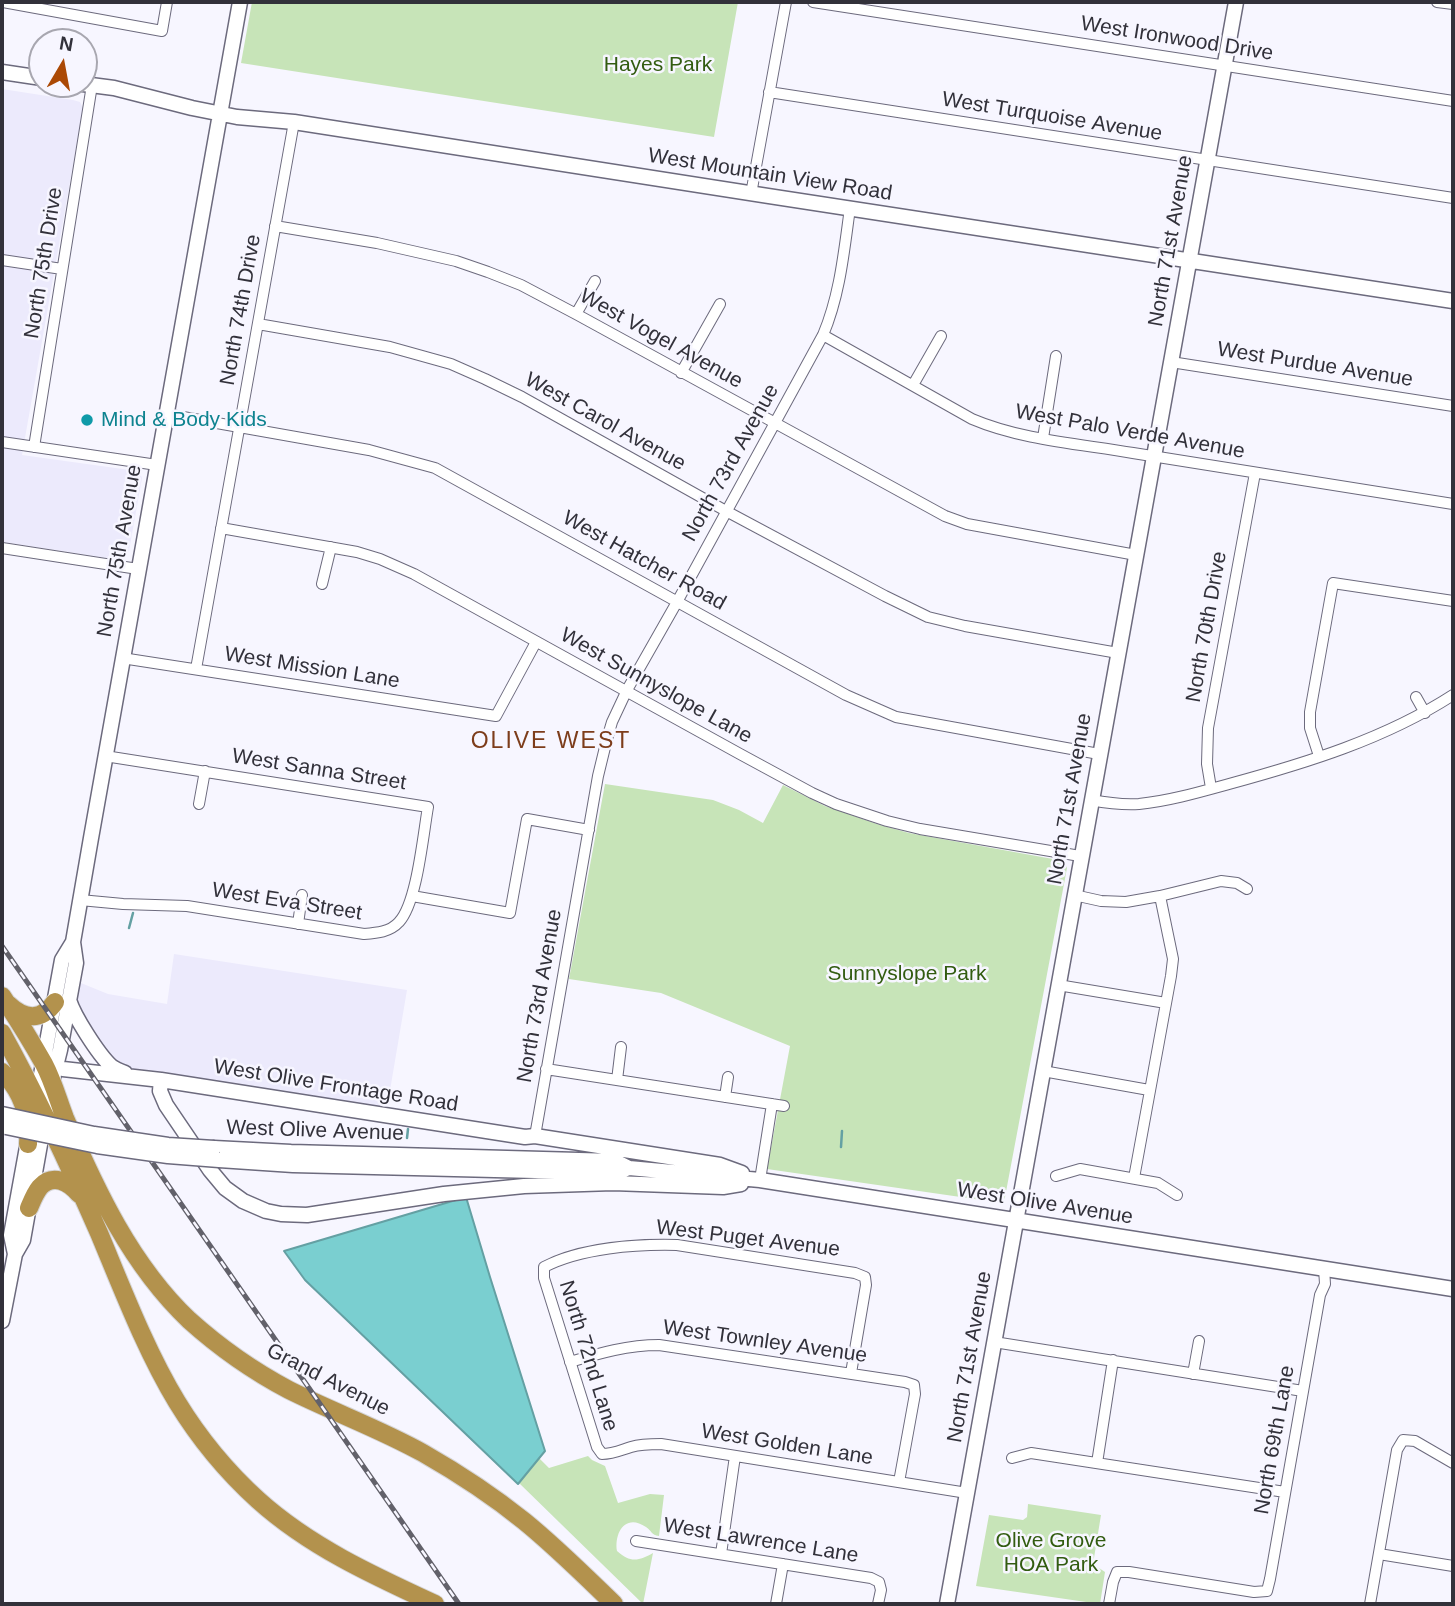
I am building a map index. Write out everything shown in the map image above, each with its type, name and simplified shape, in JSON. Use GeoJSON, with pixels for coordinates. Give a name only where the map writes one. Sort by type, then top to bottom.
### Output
{"type":"FeatureCollection","features":[{"type":"Feature","properties":{"kind":"highway"},"geometry":{"type":"LineString","coordinates":[[4,1000],[18,1013],[34,1016],[62,1001]]}},
{"type":"Feature","properties":{"kind":"highway"},"geometry":{"type":"LineString","coordinates":[[4,1000],[46,1081],[46,1115],[160,1369],[176,1401],[215,1456],[258,1501],[305,1537],[339,1557],[435,1604]]}},
{"type":"Feature","properties":{"kind":"highway"},"geometry":{"type":"LineString","coordinates":[[7,1047],[27,1056],[46,1081]]}},
{"type":"Feature","properties":{"kind":"highway"},"geometry":{"type":"LineString","coordinates":[[7,1047],[46,1081]]}},
{"type":"Feature","properties":{"kind":"highway"},"geometry":{"type":"LineString","coordinates":[[2,1072],[15,1087],[25,1109],[29,1127],[28,1144]]}},
{"type":"Feature","properties":{"kind":"highway","name":"Grand Avenue"},"geometry":{"type":"LineString","coordinates":[[46,1081],[96,1186],[130,1246],[168,1297],[206,1335],[275,1382],[414,1449],[479,1488],[524,1521],[614,1604]]}},
{"type":"Feature","properties":{"kind":"highway"},"geometry":{"type":"LineString","coordinates":[[29,1208],[40,1187],[54,1180],[70,1185],[85,1202]]}},
{"type":"Feature","properties":{"kind":"main road","name":"North 75th Avenue"},"geometry":{"type":"LineString","coordinates":[[15,1254],[11,1235],[28,1144],[46,1081],[62,1001],[62,960],[73,942],[240,2]]}},
{"type":"Feature","properties":{"kind":"main road","name":"North 71st Avenue"},"geometry":{"type":"LineString","coordinates":[[947,1604],[1236,2]]}},
{"type":"Feature","properties":{"kind":"main road"},"geometry":{"type":"LineString","coordinates":[[2,72],[28,76]]}},
{"type":"Feature","properties":{"kind":"main road","name":"West Mountain View Road"},"geometry":{"type":"LineString","coordinates":[[98,86],[237,117],[294,122],[1453,302]]}},
{"type":"Feature","properties":{"kind":"main road"},"geometry":{"type":"LineString","coordinates":[[62,1001],[110,1065],[130,1075]]}},
{"type":"Feature","properties":{"kind":"main road","name":"West Olive Frontage Road"},"geometry":{"type":"LineString","coordinates":[[46,1081],[130,1075],[513,1135],[720,1164],[760,1180]]}},
{"type":"Feature","properties":{"kind":"main road"},"geometry":{"type":"LineString","coordinates":[[161,1080],[160,1091],[166,1105],[225,1188],[243,1201],[281,1214],[307,1215],[444,1194],[524,1186],[613,1182],[723,1187],[760,1180]]}},
{"type":"Feature","properties":{"kind":"main road","name":"North 75th Avenue"},"geometry":{"type":"LineString","coordinates":[[2,1321],[15,1254],[23,1240],[46,1115]]}},
{"type":"Feature","properties":{"kind":"main road","name":"West Olive Avenue"},"geometry":{"type":"LineString","coordinates":[[3,1122],[168,1144],[217,1154],[304,1153],[615,1161],[629,1168],[760,1180],[1453,1289]]}},
{"type":"Feature","properties":{"kind":"street"},"geometry":{"type":"LineString","coordinates":[[3,2],[162,31],[167,2]]}},
{"type":"Feature","properties":{"kind":"street"},"geometry":{"type":"LineString","coordinates":[[751,194],[786,2]]}},
{"type":"Feature","properties":{"kind":"street","name":"West Ironwood Drive"},"geometry":{"type":"LineString","coordinates":[[813,2],[1453,101]]}},
{"type":"Feature","properties":{"kind":"street"},"geometry":{"type":"LineString","coordinates":[[1437,2],[1453,4]]}},
{"type":"Feature","properties":{"kind":"street","name":"West Turquoise Avenue"},"geometry":{"type":"LineString","coordinates":[[769,92],[1453,198]]}},
{"type":"Feature","properties":{"kind":"street","name":"North 75th Drive"},"geometry":{"type":"LineString","coordinates":[[34,447],[85,98]]}},
{"type":"Feature","properties":{"kind":"street","name":"North 74th Drive"},"geometry":{"type":"LineString","coordinates":[[196,669],[294,122]]}},
{"type":"Feature","properties":{"kind":"street","name":"North 73rd Avenue"},"geometry":{"type":"LineString","coordinates":[[535,1136],[589,830],[612,722],[627,690],[823,335],[835,300],[850,208]]}},
{"type":"Feature","properties":{"kind":"street","name":"West Vogel Avenue"},"geometry":{"type":"LineString","coordinates":[[275,226],[377,243],[456,261],[488,272],[521,285],[576,314],[945,516],[967,524],[1136,555]]}},
{"type":"Feature","properties":{"kind":"street"},"geometry":{"type":"LineString","coordinates":[[2,260],[62,269]]}},
{"type":"Feature","properties":{"kind":"street"},"geometry":{"type":"LineString","coordinates":[[576,314],[595,281]]}},
{"type":"Feature","properties":{"kind":"street"},"geometry":{"type":"LineString","coordinates":[[681,373],[720,304]]}},
{"type":"Feature","properties":{"kind":"street","name":"West Carol Avenue"},"geometry":{"type":"LineString","coordinates":[[258,324],[390,347],[451,364],[522,397],[726,511],[928,617],[964,626],[1118,653]]}},
{"type":"Feature","properties":{"kind":"street","name":"West Palo Verde Avenue"},"geometry":{"type":"LineString","coordinates":[[823,335],[972,419],[991,427],[1043,438],[1453,504]]}},
{"type":"Feature","properties":{"kind":"street"},"geometry":{"type":"LineString","coordinates":[[914,385],[941,336]]}},
{"type":"Feature","properties":{"kind":"street"},"geometry":{"type":"LineString","coordinates":[[1043,438],[1056,356]]}},
{"type":"Feature","properties":{"kind":"street","name":"West Purdue Avenue"},"geometry":{"type":"LineString","coordinates":[[1171,362],[1453,406]]}},
{"type":"Feature","properties":{"kind":"street","name":"West Hatcher Road"},"geometry":{"type":"LineString","coordinates":[[166,414],[369,450],[435,468],[846,695],[896,717],[1099,754]]}},
{"type":"Feature","properties":{"kind":"street"},"geometry":{"type":"LineString","coordinates":[[2,442],[157,465]]}},
{"type":"Feature","properties":{"kind":"street","name":"North 70th Drive"},"geometry":{"type":"LineString","coordinates":[[1212,788],[1207,764],[1208,728],[1255,473]]}},
{"type":"Feature","properties":{"kind":"street","name":"West Sunnyslope Lane"},"geometry":{"type":"LineString","coordinates":[[221,528],[357,552],[414,574],[836,804],[887,821],[1080,856]]}},
{"type":"Feature","properties":{"kind":"street"},"geometry":{"type":"LineString","coordinates":[[322,584],[331,547]]}},
{"type":"Feature","properties":{"kind":"street"},"geometry":{"type":"LineString","coordinates":[[2,548],[138,569]]}},
{"type":"Feature","properties":{"kind":"street"},"geometry":{"type":"LineString","coordinates":[[1320,756],[1310,728],[1310,712],[1333,583],[1453,601]]}},
{"type":"Feature","properties":{"kind":"street","name":"West Mission Lane"},"geometry":{"type":"LineString","coordinates":[[122,658],[496,716],[536,642]]}},
{"type":"Feature","properties":{"kind":"street"},"geometry":{"type":"LineString","coordinates":[[1091,800],[1138,804],[1271,772],[1372,737],[1424,713],[1453,695]]}},
{"type":"Feature","properties":{"kind":"street"},"geometry":{"type":"LineString","coordinates":[[1416,696],[1424,713]]}},
{"type":"Feature","properties":{"kind":"street","name":"West Sanna Street"},"geometry":{"type":"LineString","coordinates":[[105,755],[428,807],[412,896]]}},
{"type":"Feature","properties":{"kind":"street","name":"West Sanna Street"},"geometry":{"type":"LineString","coordinates":[[199,804],[205,771]]}},
{"type":"Feature","properties":{"kind":"street"},"geometry":{"type":"LineString","coordinates":[[412,896],[510,913],[527,819],[589,830]]}},
{"type":"Feature","properties":{"kind":"street"},"geometry":{"type":"LineString","coordinates":[[1073,895],[1126,902],[1221,881],[1237,883],[1247,890]]}},
{"type":"Feature","properties":{"kind":"street"},"geometry":{"type":"LineString","coordinates":[[298,924],[302,895]]}},
{"type":"Feature","properties":{"kind":"street","name":"West Eva Street"},"geometry":{"type":"LineString","coordinates":[[80,900],[187,906],[364,934],[388,930],[398,923],[412,896]]}},
{"type":"Feature","properties":{"kind":"street"},"geometry":{"type":"LineString","coordinates":[[1134,1178],[1173,959],[1160,896]]}},
{"type":"Feature","properties":{"kind":"street"},"geometry":{"type":"LineString","coordinates":[[1058,985],[1166,1003]]}},
{"type":"Feature","properties":{"kind":"street"},"geometry":{"type":"LineString","coordinates":[[617,1080],[621,1047]]}},
{"type":"Feature","properties":{"kind":"street"},"geometry":{"type":"LineString","coordinates":[[546,1069],[784,1106]]}},
{"type":"Feature","properties":{"kind":"street"},"geometry":{"type":"LineString","coordinates":[[1043,1071],[1149,1090]]}},
{"type":"Feature","properties":{"kind":"street"},"geometry":{"type":"LineString","coordinates":[[725,1097],[729,1077]]}},
{"type":"Feature","properties":{"kind":"street"},"geometry":{"type":"LineString","coordinates":[[760,1180],[772,1104]]}},
{"type":"Feature","properties":{"kind":"street"},"geometry":{"type":"LineString","coordinates":[[1056,1176],[1080,1169],[1158,1183],[1177,1195]]}},
{"type":"Feature","properties":{"kind":"street","name":"West Puget Avenue"},"geometry":{"type":"LineString","coordinates":[[544,1267],[553,1262],[607,1248],[654,1244],[677,1245],[855,1273],[865,1277],[866,1285],[851,1373]]}},
{"type":"Feature","properties":{"kind":"street","name":"North 72nd Lane"},"geometry":{"type":"LineString","coordinates":[[544,1267],[544,1278],[570,1362],[597,1447],[602,1454]]}},
{"type":"Feature","properties":{"kind":"street","name":"North 69th Lane"},"geometry":{"type":"LineString","coordinates":[[1109,1604],[1117,1572],[1254,1592],[1267,1591],[1320,1295],[1318,1283],[1324,1268]]}},
{"type":"Feature","properties":{"kind":"street"},"geometry":{"type":"LineString","coordinates":[[1193,1374],[1199,1341]]}},
{"type":"Feature","properties":{"kind":"street"},"geometry":{"type":"LineString","coordinates":[[994,1342],[1303,1391]]}},
{"type":"Feature","properties":{"kind":"street","name":"West Townley Avenue"},"geometry":{"type":"LineString","coordinates":[[570,1362],[634,1345],[659,1345],[914,1385],[915,1394],[899,1482]]}},
{"type":"Feature","properties":{"kind":"street"},"geometry":{"type":"LineString","coordinates":[[1097,1463],[1113,1360]]}},
{"type":"Feature","properties":{"kind":"street"},"geometry":{"type":"LineString","coordinates":[[1370,1604],[1397,1450],[1403,1440],[1415,1441],[1453,1463]]}},
{"type":"Feature","properties":{"kind":"street","name":"West Golden Lane"},"geometry":{"type":"LineString","coordinates":[[602,1454],[612,1454],[641,1445],[661,1444],[967,1493]]}},
{"type":"Feature","properties":{"kind":"street"},"geometry":{"type":"LineString","coordinates":[[1012,1458],[1031,1453],[1285,1492]]}},
{"type":"Feature","properties":{"kind":"street"},"geometry":{"type":"LineString","coordinates":[[721,1554],[735,1457]]}},
{"type":"Feature","properties":{"kind":"street","name":"West Lawrence Lane"},"geometry":{"type":"LineString","coordinates":[[636,1541],[871,1578],[879,1582],[881,1590],[878,1604]]}},
{"type":"Feature","properties":{"kind":"street"},"geometry":{"type":"LineString","coordinates":[[1379,1554],[1453,1566]]}},
{"type":"Feature","properties":{"kind":"street"},"geometry":{"type":"LineString","coordinates":[[776,1604],[783,1564]]}},
{"type":"Feature","properties":{"kind":"shaded area"},"geometry":{"type":"Polygon","coordinates":[[[2,89],[28,93],[28,98],[73,100],[80,102],[83,108],[22,455],[137,471],[142,478],[129,551],[119,558],[2,542],[2,89]]]}},
{"type":"Feature","properties":{"kind":"shaded area"},"geometry":{"type":"Polygon","coordinates":[[[174,954],[407,990],[387,1108],[156,1074],[124,1068],[114,1061],[77,1013],[74,996],[76,981],[108,994],[167,1004],[174,954]]]}},
{"type":"Feature","properties":{"kind":"green space","name":"Hayes Park"},"geometry":{"type":"Polygon","coordinates":[[[252,2],[738,2],[714,137],[241,63],[252,2]]]}},
{"type":"Feature","properties":{"kind":"green space","name":"Sunnyslope Park"},"geometry":{"type":"Polygon","coordinates":[[[605,784],[713,800],[763,823],[783,785],[825,806],[909,833],[1064,861],[1067,868],[1002,1203],[767,1169],[790,1046],[661,993],[569,979],[605,784]]]}},
{"type":"Feature","properties":{"kind":"green space"},"geometry":{"type":"Polygon","coordinates":[[[588,1456],[605,1466],[618,1503],[650,1494],[664,1495],[659,1536],[633,1522],[627,1523],[617,1537],[617,1551],[626,1558],[639,1559],[653,1553],[643,1604],[519,1483],[539,1458],[549,1468],[588,1456]]]}},
{"type":"Feature","properties":{"kind":"green space","name":"Olive Grove HOA Park"},"geometry":{"type":"Polygon","coordinates":[[[1028,1504],[1101,1515],[1093,1564],[1105,1572],[1100,1604],[976,1586],[989,1515],[1023,1520],[1027,1517],[1028,1504]]]}},
{"type":"Feature","properties":{"kind":"water"},"geometry":{"type":"Polygon","coordinates":[[[466,1197],[545,1451],[518,1484],[305,1280],[284,1251],[466,1197]]]}},
{"type":"Feature","properties":{"kind":"waterway"},"geometry":{"type":"LineString","coordinates":[[129,928],[133,913]]}},
{"type":"Feature","properties":{"kind":"waterway"},"geometry":{"type":"LineString","coordinates":[[407,1138],[408,1129]]}},
{"type":"Feature","properties":{"kind":"waterway"},"geometry":{"type":"LineString","coordinates":[[841,1147],[842,1131]]}},
{"type":"Feature","properties":{"kind":"railway"},"geometry":{"type":"LineString","coordinates":[[2,946],[459,1604]]}},
{"type":"Feature","properties":{"kind":"place","name":"Mind & Body Kids"},"geometry":{"type":"Point","coordinates":[87,420]}},
{"type":"Feature","properties":{"kind":"district","name":"OLIVE WEST"},"geometry":{"type":"Point","coordinates":[551,742]}}]}
